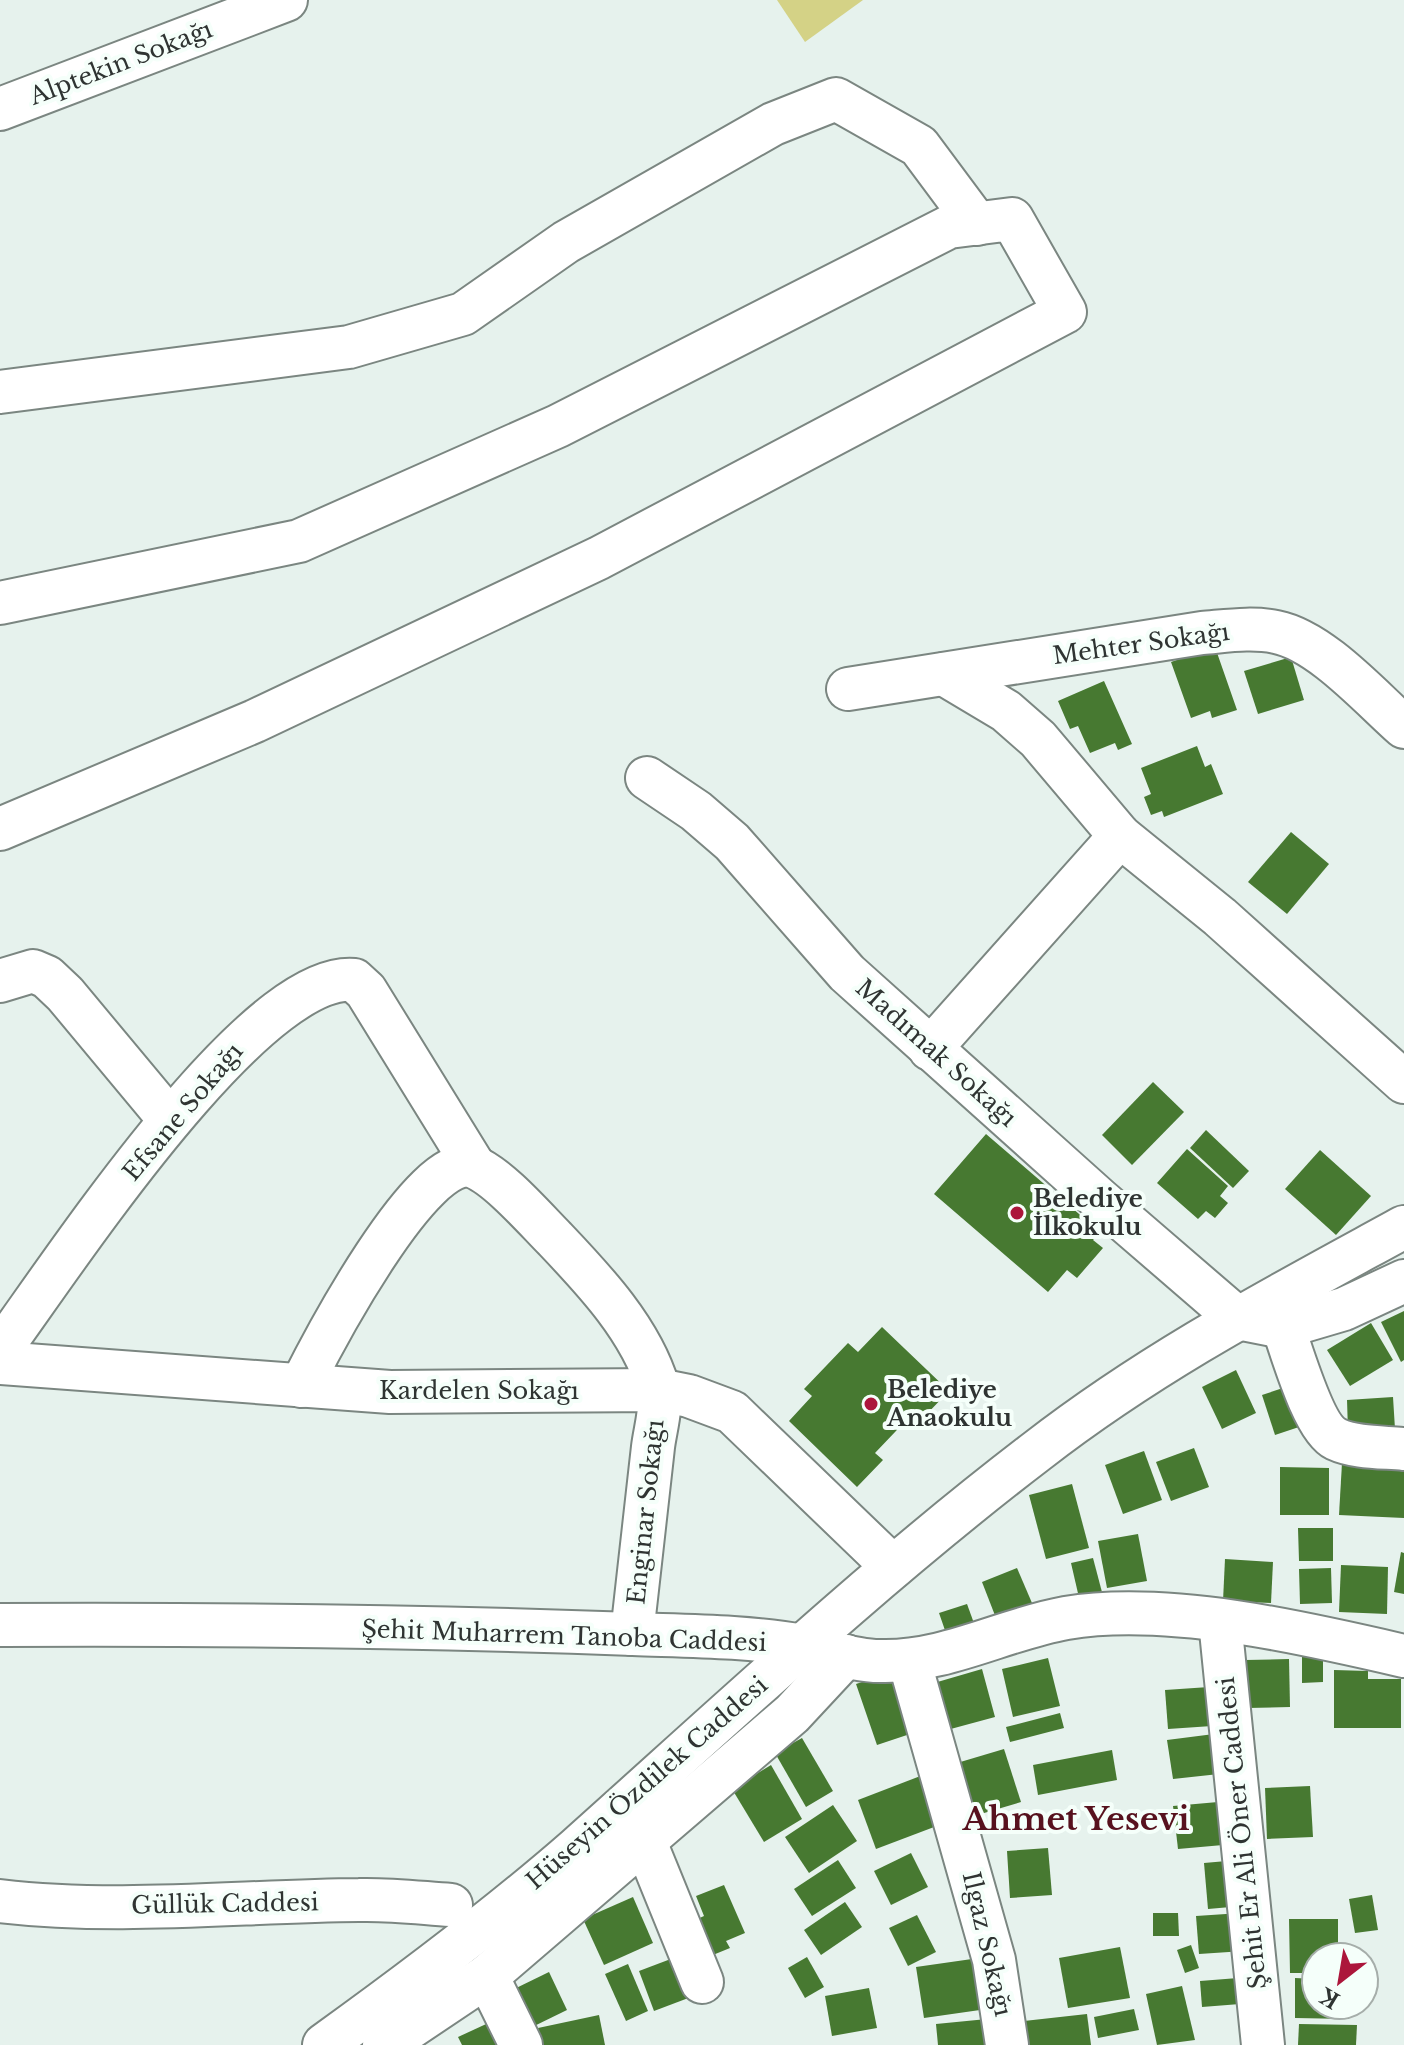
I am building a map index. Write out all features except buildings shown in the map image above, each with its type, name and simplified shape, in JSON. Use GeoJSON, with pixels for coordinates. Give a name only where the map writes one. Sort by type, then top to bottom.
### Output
{"type":"FeatureCollection","features":[{"type":"Feature","properties":{"kind":"street","name":"Alptekin Sokağı"},"geometry":{"type":"LineString","coordinates":[[0,109],[286,0]]}},
{"type":"Feature","properties":{"kind":"street"},"geometry":{"type":"LineString","coordinates":[[0,392],[349,347],[463,314],[580,234],[773,124],[836,99],[919,146],[977,224]]}},
{"type":"Feature","properties":{"kind":"street"},"geometry":{"type":"LineString","coordinates":[[0,603],[299,541],[558,426],[949,227],[1012,219],[1065,312],[599,558],[255,721],[0,829]]}},
{"type":"Feature","properties":{"kind":"street","name":"Mehter Sokağı"},"geometry":{"type":"LineString","coordinates":[[848,689],[1202,633],[1248,629],[1278,632],[1322,655],[1404,727]]}},
{"type":"Feature","properties":{"kind":"street"},"geometry":{"type":"LineString","coordinates":[[944,674],[1006,711],[1038,739],[1120,836],[1220,917],[1404,1082]]}},
{"type":"Feature","properties":{"kind":"street","name":"Madımak Sokağı"},"geometry":{"type":"LineString","coordinates":[[647,778],[696,811],[732,842],[847,973],[1237,1318]]}},
{"type":"Feature","properties":{"kind":"street"},"geometry":{"type":"LineString","coordinates":[[930,1049],[1120,836]]}},
{"type":"Feature","properties":{"kind":"street"},"geometry":{"type":"LineString","coordinates":[[0,981],[33,971],[47,977],[65,994],[170,1120]]}},
{"type":"Feature","properties":{"kind":"street","name":"Efsane Sokağı"},"geometry":{"type":"LineString","coordinates":[[0,1350],[170,1120],[215,1068],[268,1018],[326,985],[354,980],[366,991],[474,1166]]}},
{"type":"Feature","properties":{"kind":"street"},"geometry":{"type":"LineString","coordinates":[[301,1386],[348,1298],[425,1191],[443,1171],[461,1165],[474,1166],[539,1223],[588,1274],[638,1345],[659,1390]]}},
{"type":"Feature","properties":{"kind":"street","name":"Hüseyin Özdilek Caddesi"},"geometry":{"type":"LineString","coordinates":[[324,2045],[565,1858],[683,1749],[893,1567],[1078,1420],[1164,1360],[1404,1227]]}},
{"type":"Feature","properties":{"kind":"street"},"geometry":{"type":"LineString","coordinates":[[1237,1318],[1283,1327],[1344,1309],[1404,1281]]}},
{"type":"Feature","properties":{"kind":"street"},"geometry":{"type":"LineString","coordinates":[[1283,1327],[1317,1416],[1329,1435],[1354,1443],[1404,1449]]}},
{"type":"Feature","properties":{"kind":"street","name":"Kardelen Sokağı"},"geometry":{"type":"LineString","coordinates":[[0,1363],[445,1394],[659,1390],[689,1396],[732,1412],[893,1567]]}},
{"type":"Feature","properties":{"kind":"street","name":"Enginar Sokağı"},"geometry":{"type":"LineString","coordinates":[[632,1634],[659,1390]]}},
{"type":"Feature","properties":{"kind":"street","name":"Şehit Muharrem Tanoba Caddesi"},"geometry":{"type":"LineString","coordinates":[[0,1625],[632,1634],[804,1646],[877,1661],[909,1660],[1067,1618],[1139,1614],[1220,1621],[1339,1641],[1404,1656]]}},
{"type":"Feature","properties":{"kind":"street","name":"Şehit Er Ali Öner Caddesi"},"geometry":{"type":"LineString","coordinates":[[1220,1621],[1263,2045]]}},
{"type":"Feature","properties":{"kind":"street","name":"Hüseyin Özdilek Caddesi"},"geometry":{"type":"LineString","coordinates":[[384,2045],[487,1976],[643,1837],[792,1714],[846,1656]]}},
{"type":"Feature","properties":{"kind":"street","name":"Ilgaz Sokağı"},"geometry":{"type":"LineString","coordinates":[[909,1660],[994,1960],[1007,2045]]}},
{"type":"Feature","properties":{"kind":"street"},"geometry":{"type":"LineString","coordinates":[[643,1837],[702,1982]]}},
{"type":"Feature","properties":{"kind":"street","name":"Güllük Caddesi"},"geometry":{"type":"LineString","coordinates":[[0,1901],[130,1906],[261,1905],[361,1900],[451,1905]]}},
{"type":"Feature","properties":{"kind":"street"},"geometry":{"type":"LineString","coordinates":[[487,1976],[521,2045]]}},
{"type":"Feature","properties":{"kind":"shaded area"},"geometry":{"type":"Polygon","coordinates":[[[777,0],[863,0],[805,42],[777,0]]]}},
{"type":"Feature","properties":{"kind":"place","name":"Belediye İlkokulu"},"geometry":{"type":"Point","coordinates":[1017,1213]}},
{"type":"Feature","properties":{"kind":"place","name":"Belediye Anaokulu"},"geometry":{"type":"Point","coordinates":[871,1404]}},
{"type":"Feature","properties":{"kind":"district","name":"Ahmet Yesevi"},"geometry":{"type":"Point","coordinates":[1076,1819]}}]}
